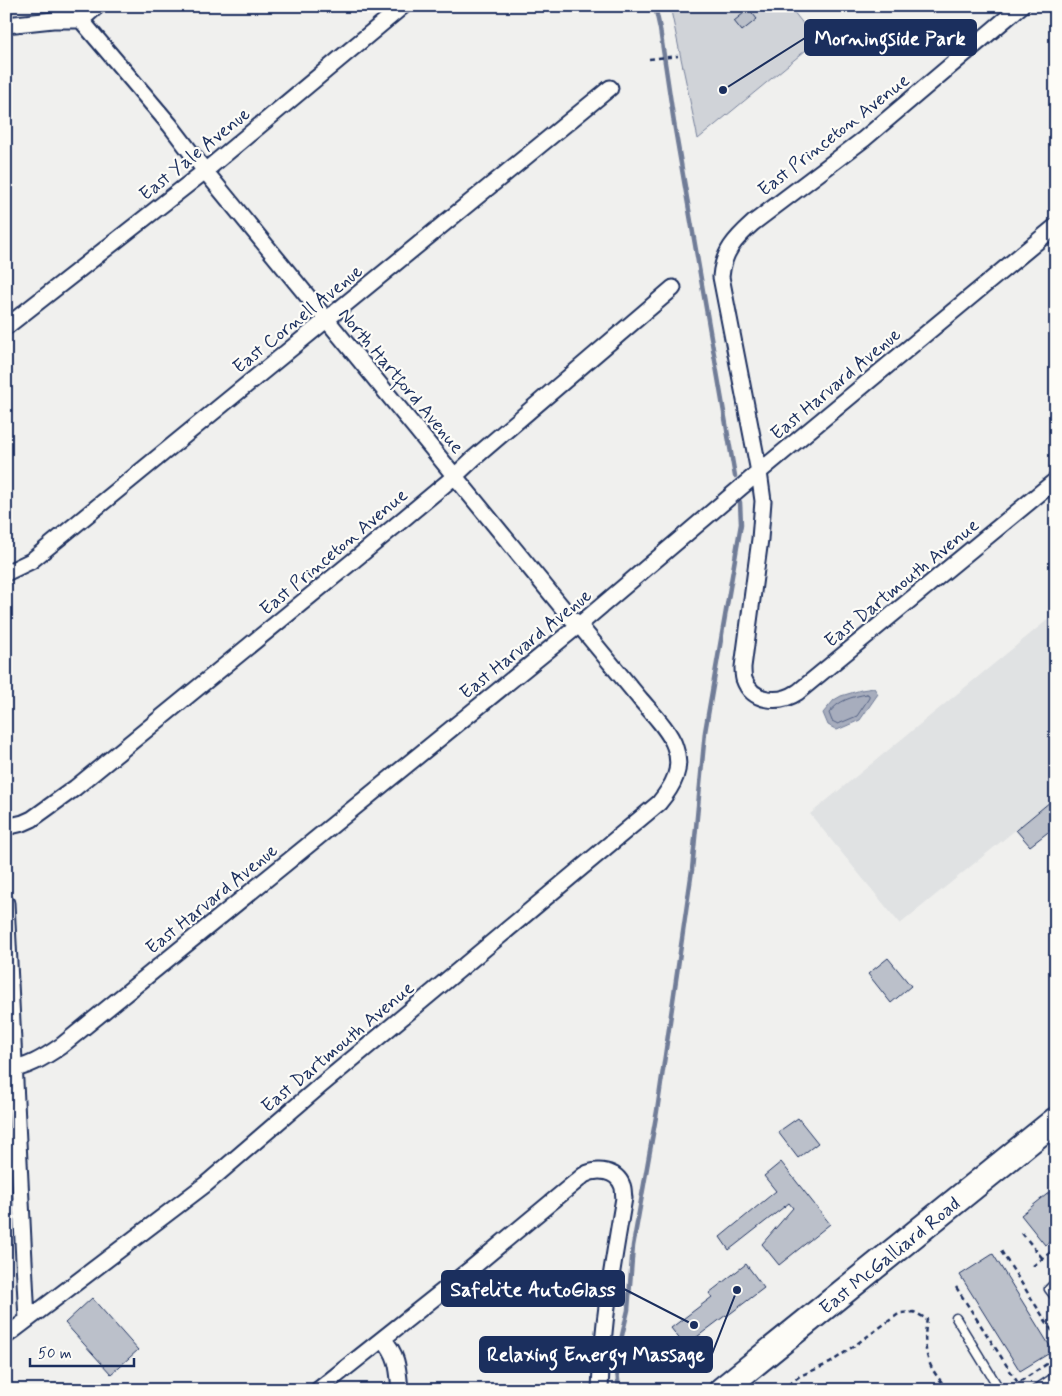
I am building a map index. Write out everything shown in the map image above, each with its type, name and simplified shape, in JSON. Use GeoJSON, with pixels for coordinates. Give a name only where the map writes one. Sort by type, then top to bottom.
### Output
{"type":"FeatureCollection","features":[{"type":"Feature","properties":{"kind":"main road","name":"East McGalliard Road"},"geometry":{"type":"LineString","coordinates":[[722,1390],[1056,1120]]}},
{"type":"Feature","properties":{"kind":"street"},"geometry":{"type":"LineString","coordinates":[[6,25],[53,20],[81,20],[98,6]]}},
{"type":"Feature","properties":{"kind":"street","name":"East Yale Avenue"},"geometry":{"type":"LineString","coordinates":[[6,327],[205,171],[403,6]]}},
{"type":"Feature","properties":{"kind":"street","name":"East Princeton Avenue"},"geometry":{"type":"LineString","coordinates":[[759,472],[721,278],[723,260],[731,245],[753,223],[864,139],[1021,6]]}},
{"type":"Feature","properties":{"kind":"street","name":"North Hartford Avenue"},"geometry":{"type":"LineString","coordinates":[[81,20],[170,125],[326,320],[570,617],[579,625],[650,710],[671,738],[676,748],[677,770]]}},
{"type":"Feature","properties":{"kind":"street","name":"East Cornell Avenue"},"geometry":{"type":"LineString","coordinates":[[6,573],[30,561],[610,88]]}},
{"type":"Feature","properties":{"kind":"street","name":"East Harvard Avenue"},"geometry":{"type":"LineString","coordinates":[[11,1070],[39,1059],[61,1046],[579,625],[759,472],[1056,226]]}},
{"type":"Feature","properties":{"kind":"street","name":"East Princeton Avenue"},"geometry":{"type":"LineString","coordinates":[[6,827],[32,819],[75,788],[455,476],[673,288]]}},
{"type":"Feature","properties":{"kind":"street","name":"East Dartmouth Avenue"},"geometry":{"type":"LineString","coordinates":[[759,472],[763,501],[760,539],[743,667],[744,678],[748,686],[757,695],[765,699],[774,700],[783,700],[798,692],[1056,480]]}},
{"type":"Feature","properties":{"kind":"street","name":"East Dartmouth Avenue"},"geometry":{"type":"LineString","coordinates":[[6,1336],[206,1184],[327,1080],[659,803],[670,790],[677,770]]}},
{"type":"Feature","properties":{"kind":"street"},"geometry":{"type":"LineString","coordinates":[[6,903],[11,1070],[27,1320]]}},
{"type":"Feature","properties":{"kind":"street"},"geometry":{"type":"LineString","coordinates":[[318,1390],[473,1267],[584,1175],[598,1170],[608,1172],[622,1183],[624,1198],[607,1297],[600,1390]]}},
{"type":"Feature","properties":{"kind":"street"},"geometry":{"type":"LineString","coordinates":[[383,1338],[398,1362],[400,1390]]}},
{"type":"Feature","properties":{"kind":"lane"},"geometry":{"type":"LineString","coordinates":[[1056,1282],[1049,1289],[1056,1298]]}},
{"type":"Feature","properties":{"kind":"lane"},"geometry":{"type":"LineString","coordinates":[[956,1318],[1000,1390]]}},
{"type":"Feature","properties":{"kind":"lane"},"geometry":{"type":"LineString","coordinates":[[1035,1390],[1056,1376]]}},
{"type":"Feature","properties":{"kind":"path"},"geometry":{"type":"LineString","coordinates":[[649,59],[678,56]]}},
{"type":"Feature","properties":{"kind":"path"},"geometry":{"type":"LineString","coordinates":[[1022,1233],[1043,1259]]}},
{"type":"Feature","properties":{"kind":"path"},"geometry":{"type":"LineString","coordinates":[[1032,1266],[1056,1248]]}},
{"type":"Feature","properties":{"kind":"path"},"geometry":{"type":"LineString","coordinates":[[1001,1251],[1056,1336]]}},
{"type":"Feature","properties":{"kind":"path"},"geometry":{"type":"LineString","coordinates":[[956,1287],[1018,1383],[1056,1358]]}},
{"type":"Feature","properties":{"kind":"path"},"geometry":{"type":"LineString","coordinates":[[781,1390],[800,1376],[830,1363],[900,1313],[914,1312],[927,1319],[925,1333],[926,1350],[932,1368],[947,1390]]}},
{"type":"Feature","properties":{"kind":"shaded area"},"geometry":{"type":"Polygon","coordinates":[[[670,6],[789,6],[817,41],[698,139],[670,6]]]}},
{"type":"Feature","properties":{"kind":"shaded area"},"geometry":{"type":"Polygon","coordinates":[[[1056,613],[1056,797],[900,924],[810,814],[1056,613]]]}},
{"type":"Feature","properties":{"kind":"water"},"geometry":{"type":"Polygon","coordinates":[[[874,688],[878,694],[860,720],[837,730],[828,725],[823,713],[834,700],[861,690],[874,688]]]}},
{"type":"Feature","properties":{"kind":"building"},"geometry":{"type":"Polygon","coordinates":[[[749,9],[757,19],[742,31],[734,21],[749,9]]]}},
{"type":"Feature","properties":{"kind":"building"},"geometry":{"type":"Polygon","coordinates":[[[1056,797],[1056,826],[1030,846],[1016,830],[1056,797]]]}},
{"type":"Feature","properties":{"kind":"building"},"geometry":{"type":"Polygon","coordinates":[[[888,958],[911,986],[891,1003],[868,974],[888,958]]]}},
{"type":"Feature","properties":{"kind":"building"},"geometry":{"type":"Polygon","coordinates":[[[798,1118],[818,1143],[798,1158],[778,1132],[798,1118]]]}},
{"type":"Feature","properties":{"kind":"building"},"geometry":{"type":"Polygon","coordinates":[[[781,1162],[830,1224],[779,1265],[762,1244],[793,1208],[789,1203],[729,1250],[720,1237],[776,1191],[764,1176],[781,1162]]]}},
{"type":"Feature","properties":{"kind":"building"},"geometry":{"type":"Polygon","coordinates":[[[1056,1187],[1056,1237],[1045,1245],[1021,1215],[1056,1187]]]}},
{"type":"Feature","properties":{"kind":"building"},"geometry":{"type":"Polygon","coordinates":[[[993,1254],[1053,1351],[1020,1371],[960,1275],[993,1254]]]}},
{"type":"Feature","properties":{"kind":"building"},"geometry":{"type":"Polygon","coordinates":[[[746,1264],[764,1288],[685,1346],[671,1328],[712,1297],[709,1293],[746,1264]]]}},
{"type":"Feature","properties":{"kind":"building"},"geometry":{"type":"Polygon","coordinates":[[[92,1298],[138,1350],[111,1374],[65,1323],[92,1298]]]}},
{"type":"Feature","properties":{"kind":"waterway"},"geometry":{"type":"LineString","coordinates":[[655,6],[735,476]]}},
{"type":"Feature","properties":{"kind":"waterway"},"geometry":{"type":"LineString","coordinates":[[619,1390],[616,1361],[628,1310],[633,1246],[657,1111],[692,870],[705,732],[741,524],[740,502]]}},
{"type":"Feature","properties":{"kind":"place","name":"Morningside Park"},"geometry":{"type":"Point","coordinates":[723,90]}},
{"type":"Feature","properties":{"kind":"place","name":"Relaxing Energy Massage"},"geometry":{"type":"Point","coordinates":[737,1290]}},
{"type":"Feature","properties":{"kind":"place","name":"Safelite AutoGlass"},"geometry":{"type":"Point","coordinates":[694,1325]}}]}
